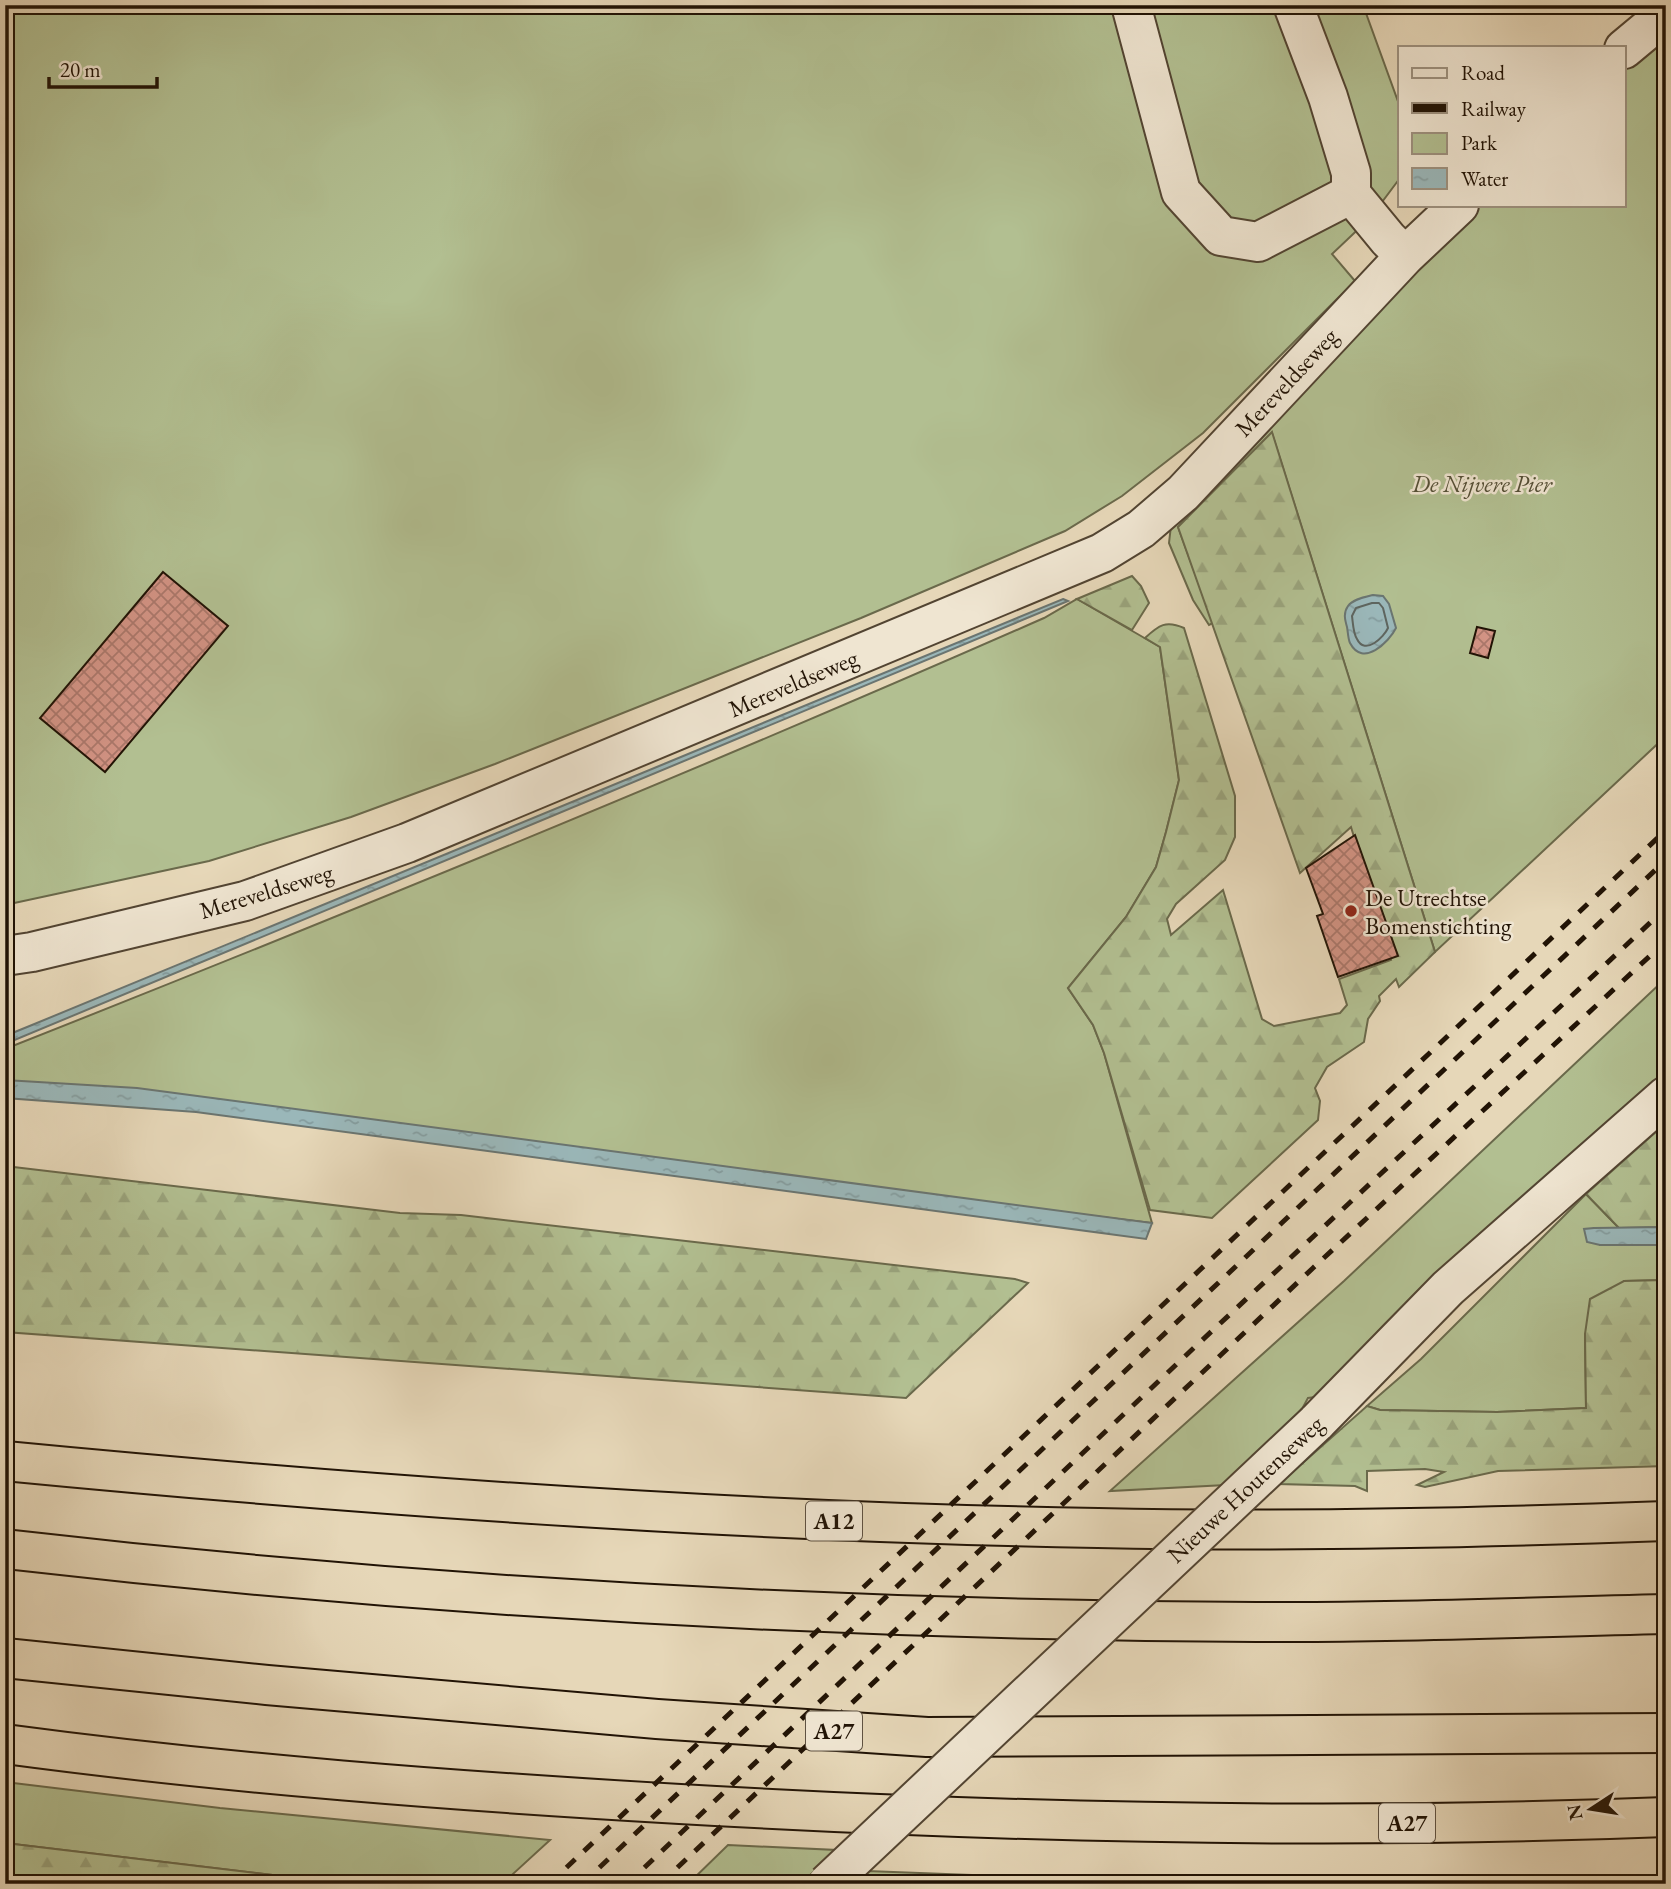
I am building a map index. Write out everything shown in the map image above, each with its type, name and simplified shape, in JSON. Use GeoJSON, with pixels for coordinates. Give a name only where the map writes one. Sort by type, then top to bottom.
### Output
{"type":"FeatureCollection","features":[{"type":"Feature","properties":{"kind":"highway","name":"A12"},"geometry":{"type":"LineString","coordinates":[[5,1461],[467,1501],[853,1521],[1098,1528],[1305,1530],[1486,1528],[1666,1521]]}},
{"type":"Feature","properties":{"kind":"highway"},"geometry":{"type":"LineString","coordinates":[[5,1549],[138,1565],[461,1592],[750,1611],[1004,1619],[1262,1622],[1666,1614]]}},
{"type":"Feature","properties":{"kind":"highway","name":"A27"},"geometry":{"type":"LineString","coordinates":[[5,1658],[657,1720],[927,1737],[1666,1733]]}},
{"type":"Feature","properties":{"kind":"highway","name":"A27"},"geometry":{"type":"LineString","coordinates":[[5,1744],[315,1778],[585,1798],[985,1820],[1149,1824],[1346,1824],[1542,1822],[1666,1817]]}},
{"type":"Feature","properties":{"kind":"street"},"geometry":{"type":"LineString","coordinates":[[1131,5],[1181,192],[1221,236],[1258,242],[1351,194]]}},
{"type":"Feature","properties":{"kind":"street"},"geometry":{"type":"LineString","coordinates":[[1293,5],[1328,97],[1351,173],[1351,194],[1405,256]]}},
{"type":"Feature","properties":{"kind":"street"},"geometry":{"type":"LineString","coordinates":[[1626,48],[1665,14],[1661,5]]}},
{"type":"Feature","properties":{"kind":"street","name":"Mereveldseweg"},"geometry":{"type":"LineString","coordinates":[[5,956],[32,952],[245,901],[407,843],[1102,553],[1141,529],[1183,493],[1405,256],[1458,206]]}},
{"type":"Feature","properties":{"kind":"street","name":"Nieuwe Houtenseweg"},"geometry":{"type":"LineString","coordinates":[[827,1884],[1316,1423],[1448,1288],[1666,1096]]}},
{"type":"Feature","properties":{"kind":"green space"},"geometry":{"type":"Polygon","coordinates":[[[5,5],[1363,5],[1398,101],[1398,181],[1370,218],[1332,254],[1355,281],[1203,433],[1122,496],[1065,531],[861,618],[495,764],[351,817],[209,861],[5,905],[5,5]]]}},
{"type":"Feature","properties":{"kind":"green space","name":"De Nijvere Pier"},"geometry":{"type":"Polygon","coordinates":[[[1666,24],[1666,736],[1435,952],[1272,433],[1178,527],[1213,623],[1209,625],[1193,600],[1169,543],[1172,517],[1472,206],[1626,206],[1626,58],[1666,24]]]}},
{"type":"Feature","properties":{"kind":"green space"},"geometry":{"type":"Polygon","coordinates":[[[1272,432],[1435,952],[1399,987],[1396,979],[1379,996],[1380,1001],[1368,1019],[1364,1042],[1327,1067],[1315,1088],[1320,1101],[1318,1120],[1212,1218],[1150,1210],[1104,1053],[1093,1025],[1068,988],[1126,917],[1156,867],[1166,832],[1179,780],[1160,647],[1145,638],[1167,624],[1184,628],[1235,796],[1235,837],[1225,860],[1176,904],[1167,919],[1171,935],[1223,890],[1262,1019],[1274,1026],[1340,1013],[1347,1005],[1339,979],[1391,960],[1351,827],[1300,873],[1178,527],[1272,432]]]}},
{"type":"Feature","properties":{"kind":"green space"},"geometry":{"type":"Polygon","coordinates":[[[1132,576],[1141,586],[1149,603],[1132,630],[1077,599],[1132,576]]]}},
{"type":"Feature","properties":{"kind":"green space"},"geometry":{"type":"Polygon","coordinates":[[[1077,599],[1160,647],[1179,780],[1156,867],[1126,917],[1068,988],[1093,1025],[1104,1053],[1152,1223],[5,1086],[5,1049],[397,892],[657,784],[1044,618],[1077,599]]]}},
{"type":"Feature","properties":{"kind":"green space"},"geometry":{"type":"Polygon","coordinates":[[[1666,978],[1666,1080],[1434,1275],[1382,1327],[1324,1396],[1308,1398],[1302,1409],[1226,1485],[1110,1491],[1344,1281],[1666,978]]]}},
{"type":"Feature","properties":{"kind":"green space"},"geometry":{"type":"Polygon","coordinates":[[[1666,1123],[1666,1227],[1619,1228],[1586,1194],[1666,1123]]]}},
{"type":"Feature","properties":{"kind":"green space"},"geometry":{"type":"Polygon","coordinates":[[[5,1166],[400,1213],[461,1215],[1015,1279],[1028,1283],[906,1398],[5,1332],[5,1166]]]}},
{"type":"Feature","properties":{"kind":"green space"},"geometry":{"type":"Polygon","coordinates":[[[1586,1194],[1619,1228],[1594,1228],[1600,1245],[1666,1245],[1666,1280],[1624,1281],[1585,1334],[1586,1408],[1497,1412],[1380,1410],[1367,1406],[1421,1359],[1586,1194]]]}},
{"type":"Feature","properties":{"kind":"green space"},"geometry":{"type":"Polygon","coordinates":[[[1666,1280],[1666,1466],[1498,1471],[1425,1487],[1417,1485],[1444,1472],[1425,1469],[1367,1471],[1367,1491],[1355,1486],[1279,1484],[1367,1406],[1380,1410],[1497,1412],[1586,1408],[1585,1334],[1590,1299],[1624,1281],[1666,1280]]]}},
{"type":"Feature","properties":{"kind":"green space"},"geometry":{"type":"Polygon","coordinates":[[[5,1782],[220,1808],[550,1840],[502,1884],[347,1884],[5,1843],[5,1782]]]}},
{"type":"Feature","properties":{"kind":"green space"},"geometry":{"type":"Polygon","coordinates":[[[5,1843],[347,1884],[5,1884],[5,1843]]]}},
{"type":"Feature","properties":{"kind":"green space"},"geometry":{"type":"Polygon","coordinates":[[[728,1845],[836,1850],[801,1884],[688,1884],[728,1845]]]}},
{"type":"Feature","properties":{"kind":"green space"},"geometry":{"type":"Polygon","coordinates":[[[867,1871],[1208,1884],[855,1884],[867,1871]]]}},
{"type":"Feature","properties":{"kind":"water"},"geometry":{"type":"Polygon","coordinates":[[[1373,595],[1383,596],[1389,604],[1396,628],[1382,645],[1368,653],[1362,653],[1355,650],[1349,641],[1345,611],[1353,602],[1373,595]]]}},
{"type":"Feature","properties":{"kind":"water"},"geometry":{"type":"Polygon","coordinates":[[[1063,599],[1068,601],[5,1044],[5,1036],[1063,599]]]}},
{"type":"Feature","properties":{"kind":"water"},"geometry":{"type":"Polygon","coordinates":[[[5,1080],[137,1088],[1152,1223],[1146,1239],[196,1112],[5,1098],[5,1080]]]}},
{"type":"Feature","properties":{"kind":"water"},"geometry":{"type":"Polygon","coordinates":[[[1666,1227],[1666,1245],[1600,1245],[1587,1242],[1584,1229],[1594,1228],[1666,1227]]]}},
{"type":"Feature","properties":{"kind":"building"},"geometry":{"type":"Polygon","coordinates":[[[163,572],[228,626],[105,772],[40,718],[163,572]]]}},
{"type":"Feature","properties":{"kind":"building"},"geometry":{"type":"Polygon","coordinates":[[[1477,627],[1495,631],[1488,658],[1470,653],[1477,627]]]}},
{"type":"Feature","properties":{"kind":"building"},"geometry":{"type":"Polygon","coordinates":[[[1355,835],[1398,956],[1338,977],[1317,916],[1323,914],[1306,868],[1355,835]]]}},
{"type":"Feature","properties":{"kind":"railway"},"geometry":{"type":"LineString","coordinates":[[549,1884],[1666,830]]}},
{"type":"Feature","properties":{"kind":"railway"},"geometry":{"type":"LineString","coordinates":[[582,1884],[1666,860]]}},
{"type":"Feature","properties":{"kind":"railway"},"geometry":{"type":"LineString","coordinates":[[627,1884],[1198,1344],[1666,908]]}},
{"type":"Feature","properties":{"kind":"railway"},"geometry":{"type":"LineString","coordinates":[[660,1884],[1313,1268],[1666,941]]}},
{"type":"Feature","properties":{"kind":"place","name":"De Utrechtse Bomenstichting"},"geometry":{"type":"Point","coordinates":[1351,911]}}]}
